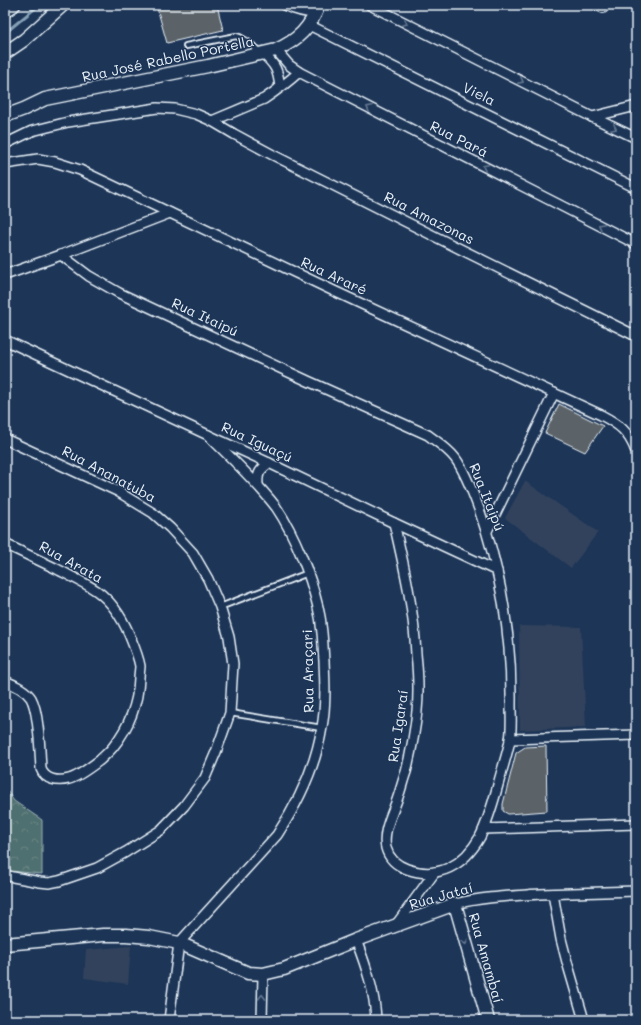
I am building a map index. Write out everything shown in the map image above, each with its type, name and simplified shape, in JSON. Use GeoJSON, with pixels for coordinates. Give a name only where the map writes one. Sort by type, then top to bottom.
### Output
{"type":"FeatureCollection","features":[{"type":"Feature","properties":{"kind":"street"},"geometry":{"type":"LineString","coordinates":[[5,11],[14,5]]}},
{"type":"Feature","properties":{"kind":"street"},"geometry":{"type":"LineString","coordinates":[[5,53],[24,40],[63,5]]}},
{"type":"Feature","properties":{"kind":"street"},"geometry":{"type":"LineString","coordinates":[[284,5],[305,13],[317,9]]}},
{"type":"Feature","properties":{"kind":"street"},"geometry":{"type":"LineString","coordinates":[[370,5],[636,138]]}},
{"type":"Feature","properties":{"kind":"street","name":"Rua José Rabello Portella"},"geometry":{"type":"LineString","coordinates":[[5,116],[45,99],[208,66],[276,50],[284,47],[309,25],[317,9]]}},
{"type":"Feature","properties":{"kind":"street","name":"Viela"},"geometry":{"type":"LineString","coordinates":[[309,25],[636,188]]}},
{"type":"Feature","properties":{"kind":"street","name":"Rua Pará"},"geometry":{"type":"LineString","coordinates":[[276,50],[289,65],[298,72],[636,244]]}},
{"type":"Feature","properties":{"kind":"street"},"geometry":{"type":"LineString","coordinates":[[263,54],[275,67],[280,88]]}},
{"type":"Feature","properties":{"kind":"street"},"geometry":{"type":"LineString","coordinates":[[212,121],[264,99],[280,88],[298,72]]}},
{"type":"Feature","properties":{"kind":"street"},"geometry":{"type":"LineString","coordinates":[[5,108],[21,103],[45,99]]}},
{"type":"Feature","properties":{"kind":"street"},"geometry":{"type":"LineString","coordinates":[[592,117],[636,106]]}},
{"type":"Feature","properties":{"kind":"street","name":"Rua Amazonas"},"geometry":{"type":"LineString","coordinates":[[5,144],[32,131],[46,127],[68,122],[157,108],[175,109],[196,114],[436,237],[636,336]]}},
{"type":"Feature","properties":{"kind":"street","name":"Rua Araré"},"geometry":{"type":"LineString","coordinates":[[5,164],[38,159],[56,162],[80,170],[170,214],[554,393],[615,423],[625,431],[632,441],[636,451]]}},
{"type":"Feature","properties":{"kind":"street"},"geometry":{"type":"LineString","coordinates":[[5,274],[61,255],[170,214]]}},
{"type":"Feature","properties":{"kind":"street","name":"Rua Itaipú"},"geometry":{"type":"LineString","coordinates":[[61,255],[90,276],[119,292],[308,381],[428,435],[443,446],[455,458],[474,495],[487,531],[502,593],[509,649],[511,681],[510,739],[490,812],[484,829],[476,844],[468,855],[457,864],[435,872]]}},
{"type":"Feature","properties":{"kind":"street","name":"Rua Iguaçú"},"geometry":{"type":"LineString","coordinates":[[5,340],[497,571]]}},
{"type":"Feature","properties":{"kind":"street"},"geometry":{"type":"LineString","coordinates":[[487,531],[554,393]]}},
{"type":"Feature","properties":{"kind":"street","name":"Rua Araçari"},"geometry":{"type":"LineString","coordinates":[[179,943],[277,835],[287,819],[304,786],[314,758],[322,728],[325,706],[325,678],[321,624],[314,590],[308,573],[291,534],[276,508],[258,485],[208,435]]}},
{"type":"Feature","properties":{"kind":"street","name":"Rua Ananatuba"},"geometry":{"type":"LineString","coordinates":[[5,439],[117,491],[153,513],[170,528],[193,553],[208,579],[220,607],[229,637],[233,664],[230,713],[205,778],[184,806],[161,830],[97,868],[59,881],[40,882],[5,875]]}},
{"type":"Feature","properties":{"kind":"street"},"geometry":{"type":"LineString","coordinates":[[258,485],[258,474],[262,468],[269,463]]}},
{"type":"Feature","properties":{"kind":"street","name":"Rua Igaraí"},"geometry":{"type":"LineString","coordinates":[[394,523],[408,588],[414,626],[418,674],[417,709],[411,747],[398,797],[388,823],[385,836],[385,845],[393,862],[400,866],[422,873],[435,872]]}},
{"type":"Feature","properties":{"kind":"street","name":"Rua Arata"},"geometry":{"type":"LineString","coordinates":[[5,544],[77,579],[97,591],[110,603],[123,622],[134,645],[140,666],[139,692],[133,713],[126,728],[112,748],[95,764],[76,776],[61,780],[48,778],[42,772],[37,720],[31,698],[21,688],[5,681]]}},
{"type":"Feature","properties":{"kind":"street"},"geometry":{"type":"LineString","coordinates":[[510,739],[636,735]]}},
{"type":"Feature","properties":{"kind":"street"},"geometry":{"type":"LineString","coordinates":[[484,829],[636,824]]}},
{"type":"Feature","properties":{"kind":"street"},"geometry":{"type":"LineString","coordinates":[[396,925],[435,872]]}},
{"type":"Feature","properties":{"kind":"street","name":"Rua Jataí"},"geometry":{"type":"LineString","coordinates":[[263,974],[284,969],[396,925],[455,904],[471,900],[572,892],[636,891]]}},
{"type":"Feature","properties":{"kind":"street"},"geometry":{"type":"LineString","coordinates":[[553,894],[565,954],[584,1020]]}},
{"type":"Feature","properties":{"kind":"street","name":"Rua Amambaí"},"geometry":{"type":"LineString","coordinates":[[455,904],[488,1020]]}},
{"type":"Feature","properties":{"kind":"street"},"geometry":{"type":"LineString","coordinates":[[5,944],[103,934],[126,934],[179,943],[248,973],[263,974],[262,1020]]}},
{"type":"Feature","properties":{"kind":"street"},"geometry":{"type":"LineString","coordinates":[[356,940],[368,973],[375,1004],[376,1020]]}},
{"type":"Feature","properties":{"kind":"street"},"geometry":{"type":"LineString","coordinates":[[168,1020],[179,943]]}},
{"type":"Feature","properties":{"kind":"lane"},"geometry":{"type":"LineString","coordinates":[[186,46],[236,36],[245,39],[263,54]]}},
{"type":"Feature","properties":{"kind":"lane"},"geometry":{"type":"LineString","coordinates":[[220,607],[308,573]]}},
{"type":"Feature","properties":{"kind":"lane"},"geometry":{"type":"LineString","coordinates":[[230,713],[322,728]]}},
{"type":"Feature","properties":{"kind":"shaded area"},"geometry":{"type":"Polygon","coordinates":[[[525,481],[598,532],[571,568],[505,518],[525,481]]]}},
{"type":"Feature","properties":{"kind":"shaded area"},"geometry":{"type":"Polygon","coordinates":[[[519,626],[581,627],[586,727],[520,730],[519,626]]]}},
{"type":"Feature","properties":{"kind":"shaded area"},"geometry":{"type":"Polygon","coordinates":[[[131,946],[128,984],[84,978],[86,950],[131,946]]]}},
{"type":"Feature","properties":{"kind":"green space"},"geometry":{"type":"Polygon","coordinates":[[[5,788],[14,801],[42,820],[42,874],[11,871],[5,858],[5,788]]]}},
{"type":"Feature","properties":{"kind":"building"},"geometry":{"type":"Polygon","coordinates":[[[170,5],[217,5],[223,30],[167,43],[157,8],[170,5]]]}},
{"type":"Feature","properties":{"kind":"building"},"geometry":{"type":"Polygon","coordinates":[[[559,404],[603,426],[585,452],[545,433],[559,404]]]}},
{"type":"Feature","properties":{"kind":"building"},"geometry":{"type":"Polygon","coordinates":[[[546,746],[547,811],[508,814],[503,811],[503,804],[516,753],[525,747],[546,746]]]}},
{"type":"Feature","properties":{"kind":"waterway"},"geometry":{"type":"LineString","coordinates":[[5,33],[39,5]]}}]}
